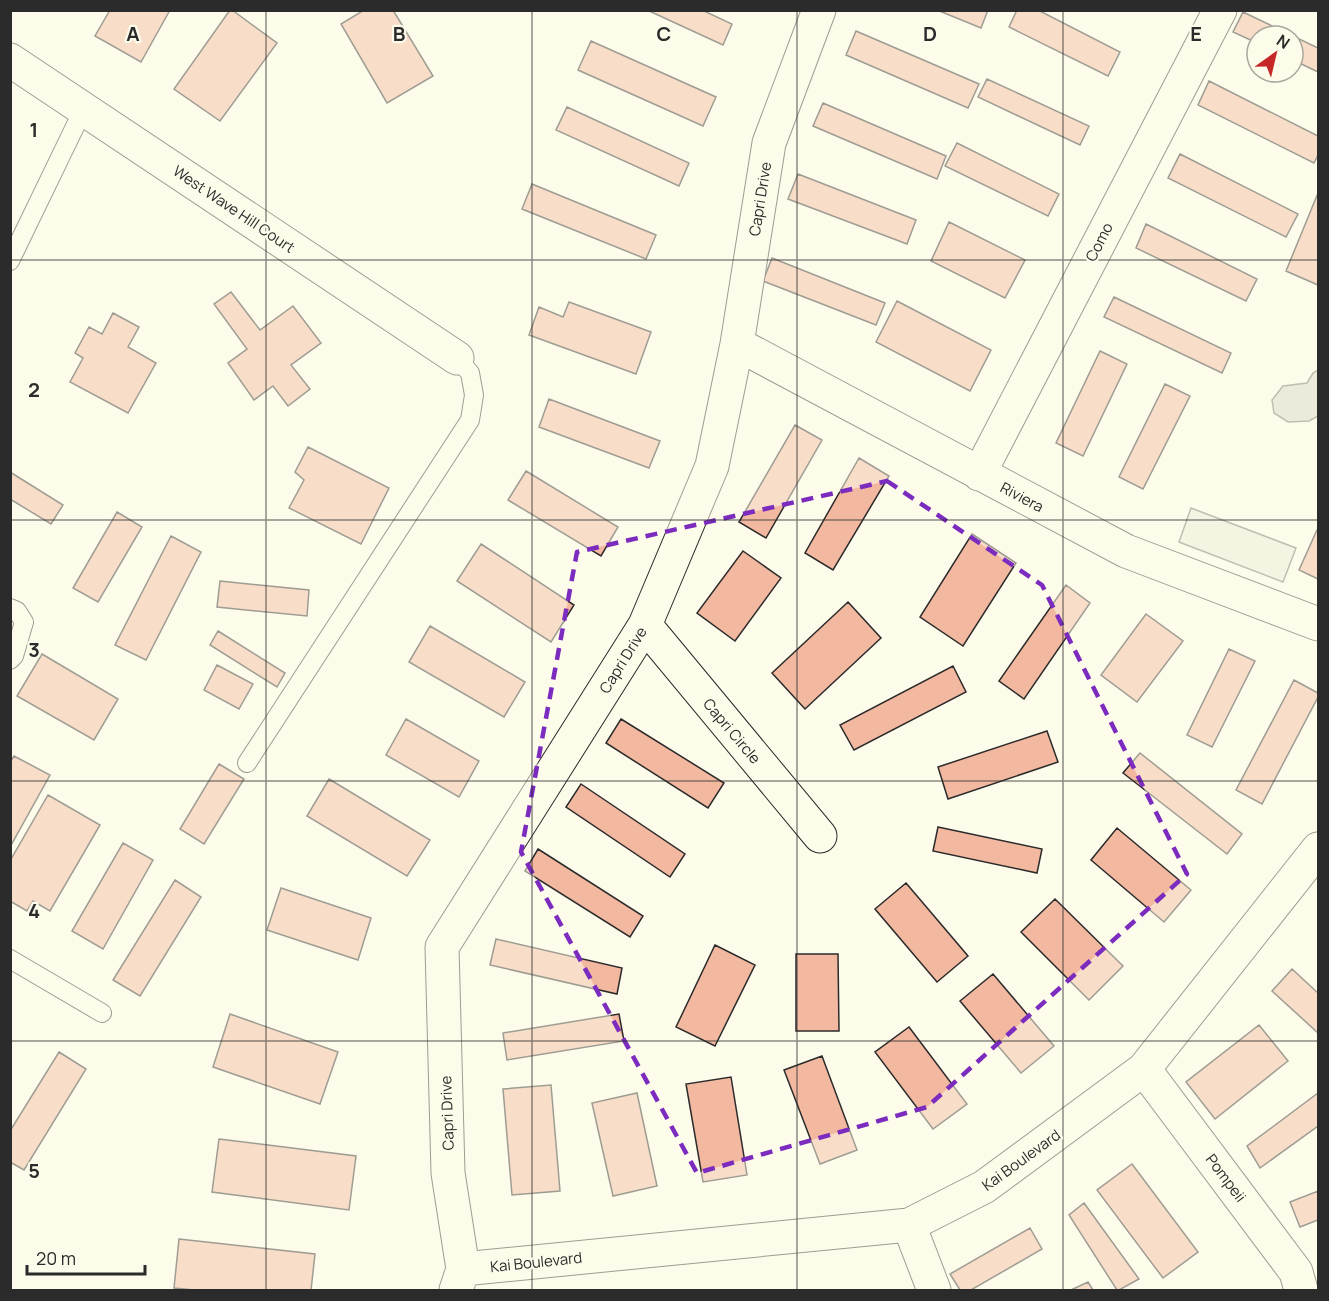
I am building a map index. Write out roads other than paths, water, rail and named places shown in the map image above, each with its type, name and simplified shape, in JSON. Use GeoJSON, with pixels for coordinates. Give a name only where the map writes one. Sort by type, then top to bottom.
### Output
{"type":"FeatureCollection","features":[{"type":"Feature","properties":{"kind":"street","name":"Capri Drive"},"geometry":{"type":"LineString","coordinates":[[460,1280],[448,1173],[442,947],[645,625],[712,466],[737,344],[769,143],[819,10]]}},
{"type":"Feature","properties":{"kind":"street","name":"Como"},"geometry":{"type":"LineString","coordinates":[[979,474],[1220,10]]}},
{"type":"Feature","properties":{"kind":"street","name":"West Wave Hill Court"},"geometry":{"type":"LineString","coordinates":[[10,60],[457,357]]}},
{"type":"Feature","properties":{"kind":"street","name":"Riviera"},"geometry":{"type":"LineString","coordinates":[[737,344],[1126,551],[1318,624]]}},
{"type":"Feature","properties":{"kind":"street","name":"Capri Circle"},"geometry":{"type":"LineString","coordinates":[[645,625],[820,836]]}},
{"type":"Feature","properties":{"kind":"street","name":"Kai Boulevard"},"geometry":{"type":"LineString","coordinates":[[460,1280],[909,1225],[984,1187],[1144,1070],[1318,849]]}},
{"type":"Feature","properties":{"kind":"street","name":"Pompeii"},"geometry":{"type":"LineString","coordinates":[[1144,1070],[1296,1272],[1301,1290]]}},
{"type":"Feature","properties":{"kind":"street"},"geometry":{"type":"LineString","coordinates":[[909,1225],[934,1290]]}},
{"type":"Feature","properties":{"kind":"lane"},"geometry":{"type":"LineString","coordinates":[[10,261],[84,108]]}},
{"type":"Feature","properties":{"kind":"lane"},"geometry":{"type":"LineString","coordinates":[[247,763],[470,420],[474,395],[470,373],[457,357]]}},
{"type":"Feature","properties":{"kind":"lane"},"geometry":{"type":"LineString","coordinates":[[10,608],[17,612],[24,621],[14,656],[10,660]]}},
{"type":"Feature","properties":{"kind":"lane"},"geometry":{"type":"LineString","coordinates":[[10,960],[102,1013]]}}]}
